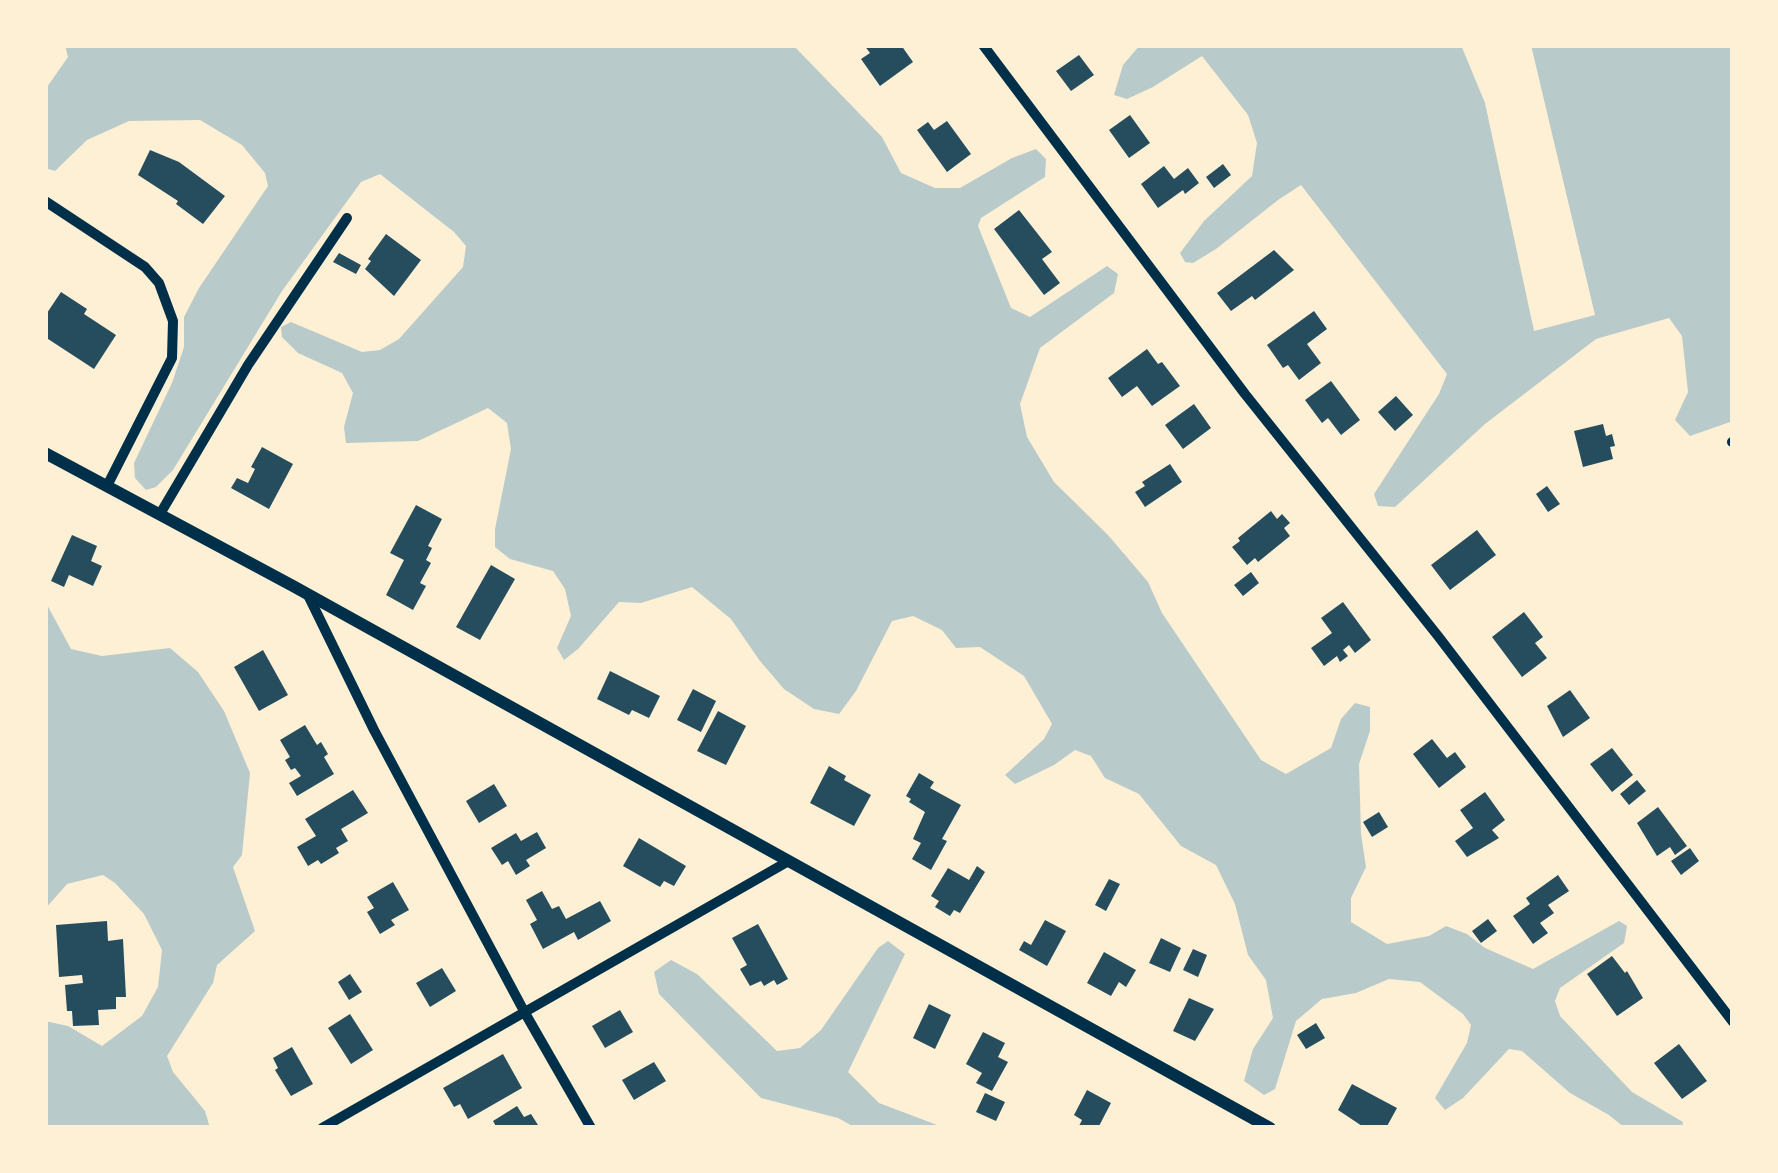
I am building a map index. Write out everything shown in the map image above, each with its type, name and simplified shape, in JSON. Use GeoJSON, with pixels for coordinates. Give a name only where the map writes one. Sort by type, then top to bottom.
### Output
{"type":"FeatureCollection","features":[{"type":"Feature","properties":{"kind":"street"},"geometry":{"type":"LineString","coordinates":[[983,45],[1245,394],[1450,652],[1733,1022]]}},
{"type":"Feature","properties":{"kind":"street"},"geometry":{"type":"LineString","coordinates":[[45,201],[144,267],[159,283],[173,321],[172,358],[107,486]]}},
{"type":"Feature","properties":{"kind":"street"},"geometry":{"type":"LineString","coordinates":[[160,514],[248,365],[347,218]]}},
{"type":"Feature","properties":{"kind":"street"},"geometry":{"type":"LineString","coordinates":[[45,452],[1270,1128]]}},
{"type":"Feature","properties":{"kind":"street"},"geometry":{"type":"LineString","coordinates":[[308,594],[374,730],[524,1013],[590,1128]]}},
{"type":"Feature","properties":{"kind":"street"},"geometry":{"type":"LineString","coordinates":[[322,1128],[787,862]]}},
{"type":"Feature","properties":{"kind":"shaded area"},"geometry":{"type":"Polygon","coordinates":[[[65,45],[793,45],[882,137],[901,173],[935,188],[960,188],[1036,149],[1046,159],[1045,177],[981,218],[978,226],[1011,308],[1030,317],[1107,266],[1118,274],[1114,293],[1040,348],[1020,404],[1027,437],[1054,482],[1108,535],[1148,582],[1162,613],[1261,760],[1286,774],[1331,748],[1341,719],[1355,703],[1370,707],[1370,731],[1359,764],[1366,867],[1351,898],[1351,922],[1387,944],[1429,936],[1446,926],[1533,969],[1619,921],[1627,926],[1624,943],[1560,988],[1555,1001],[1560,1016],[1632,1092],[1683,1122],[1682,1128],[1625,1128],[1570,1093],[1522,1051],[1509,1049],[1463,1098],[1445,1110],[1435,1098],[1467,1043],[1471,1025],[1463,1014],[1420,982],[1389,979],[1356,993],[1322,999],[1296,1021],[1275,1089],[1264,1095],[1244,1081],[1253,1049],[1273,1018],[1266,980],[1248,955],[1235,904],[1216,865],[1181,846],[1139,794],[1105,778],[1091,756],[1075,750],[1015,784],[1005,775],[1044,739],[1052,724],[1024,676],[980,647],[956,648],[942,630],[913,616],[892,621],[856,691],[839,714],[814,709],[784,689],[731,619],[692,587],[641,603],[619,602],[564,660],[557,648],[571,616],[565,589],[553,571],[510,559],[495,547],[511,449],[507,423],[488,408],[418,441],[346,443],[344,427],[353,393],[342,373],[298,353],[282,337],[281,327],[291,322],[362,352],[380,350],[399,339],[463,267],[466,246],[454,232],[380,174],[361,182],[282,291],[173,470],[156,487],[146,490],[135,478],[134,463],[172,383],[184,347],[184,317],[199,288],[268,186],[265,173],[242,145],[200,120],[129,121],[87,140],[55,171],[45,168],[45,90],[68,57],[65,45]]]}},
{"type":"Feature","properties":{"kind":"shaded area"},"geometry":{"type":"Polygon","coordinates":[[[1140,45],[1461,45],[1485,103],[1534,331],[1595,315],[1531,45],[1733,45],[1733,421],[1690,436],[1675,420],[1688,392],[1682,336],[1669,318],[1596,339],[1485,424],[1395,507],[1378,506],[1374,494],[1439,394],[1447,374],[1301,185],[1216,249],[1193,263],[1185,262],[1180,253],[1204,221],[1252,176],[1257,143],[1248,115],[1202,56],[1127,99],[1114,95],[1123,65],[1140,45]]]}},
{"type":"Feature","properties":{"kind":"shaded area"},"geometry":{"type":"Polygon","coordinates":[[[45,601],[71,649],[102,656],[170,648],[198,672],[224,711],[250,773],[242,855],[233,867],[255,931],[217,965],[213,983],[167,1056],[173,1072],[205,1111],[210,1128],[45,1128],[45,1021],[68,1026],[102,1046],[142,1016],[158,987],[162,950],[144,914],[103,875],[67,884],[45,909],[45,601]]]}},
{"type":"Feature","properties":{"kind":"shaded area"},"geometry":{"type":"Polygon","coordinates":[[[888,941],[905,954],[848,1072],[879,1103],[945,1128],[856,1128],[838,1118],[761,1098],[659,994],[654,972],[671,960],[697,974],[777,1051],[800,1048],[821,1030],[878,948],[888,941]]]}},
{"type":"Feature","properties":{"kind":"building"},"geometry":{"type":"Polygon","coordinates":[[[864,45],[901,45],[913,62],[880,86],[861,59],[870,53],[864,45]]]}},
{"type":"Feature","properties":{"kind":"building"},"geometry":{"type":"Polygon","coordinates":[[[1079,55],[1094,75],[1071,91],[1056,71],[1079,55]]]}},
{"type":"Feature","properties":{"kind":"building"},"geometry":{"type":"Polygon","coordinates":[[[1130,115],[1150,143],[1129,158],[1109,130],[1130,115]]]}},
{"type":"Feature","properties":{"kind":"building"},"geometry":{"type":"Polygon","coordinates":[[[947,121],[971,154],[947,172],[917,130],[928,122],[934,130],[947,121]]]}},
{"type":"Feature","properties":{"kind":"building"},"geometry":{"type":"Polygon","coordinates":[[[150,150],[179,162],[225,196],[203,224],[176,204],[178,201],[138,175],[150,150]]]}},
{"type":"Feature","properties":{"kind":"building"},"geometry":{"type":"Polygon","coordinates":[[[1223,164],[1231,175],[1214,188],[1206,177],[1223,164]]]}},
{"type":"Feature","properties":{"kind":"building"},"geometry":{"type":"Polygon","coordinates":[[[1164,166],[1174,179],[1188,168],[1199,183],[1158,208],[1141,184],[1164,166]]]}},
{"type":"Feature","properties":{"kind":"building"},"geometry":{"type":"Polygon","coordinates":[[[1019,210],[1052,252],[1042,259],[1060,283],[1044,295],[994,229],[1019,210]]]}},
{"type":"Feature","properties":{"kind":"building"},"geometry":{"type":"Polygon","coordinates":[[[386,234],[421,260],[394,296],[365,269],[386,234]]]}},
{"type":"Feature","properties":{"kind":"building"},"geometry":{"type":"Polygon","coordinates":[[[1274,250],[1294,270],[1255,300],[1252,296],[1231,311],[1217,293],[1274,250]]]}},
{"type":"Feature","properties":{"kind":"building"},"geometry":{"type":"Polygon","coordinates":[[[339,253],[361,265],[356,274],[333,262],[339,253]]]}},
{"type":"Feature","properties":{"kind":"building"},"geometry":{"type":"Polygon","coordinates":[[[61,292],[87,309],[84,314],[116,335],[94,369],[45,337],[45,316],[61,292]]]}},
{"type":"Feature","properties":{"kind":"building"},"geometry":{"type":"Polygon","coordinates":[[[1314,311],[1327,329],[1307,344],[1321,363],[1299,380],[1288,365],[1283,368],[1267,345],[1314,311]]]}},
{"type":"Feature","properties":{"kind":"building"},"geometry":{"type":"Polygon","coordinates":[[[1147,349],[1180,386],[1152,406],[1137,386],[1122,397],[1108,378],[1147,349]]]}},
{"type":"Feature","properties":{"kind":"building"},"geometry":{"type":"Polygon","coordinates":[[[1331,381],[1360,420],[1341,435],[1328,418],[1322,423],[1305,400],[1331,381]]]}},
{"type":"Feature","properties":{"kind":"building"},"geometry":{"type":"Polygon","coordinates":[[[1396,396],[1413,415],[1395,431],[1378,412],[1396,396]]]}},
{"type":"Feature","properties":{"kind":"building"},"geometry":{"type":"Polygon","coordinates":[[[1194,404],[1211,428],[1183,449],[1165,425],[1194,404]]]}},
{"type":"Feature","properties":{"kind":"building"},"geometry":{"type":"Polygon","coordinates":[[[1603,424],[1606,436],[1612,434],[1613,459],[1583,467],[1574,431],[1603,424]]]}},
{"type":"Feature","properties":{"kind":"building"},"geometry":{"type":"Polygon","coordinates":[[[262,447],[293,464],[269,509],[231,488],[237,478],[248,483],[255,469],[251,467],[262,447]]]}},
{"type":"Feature","properties":{"kind":"building"},"geometry":{"type":"Polygon","coordinates":[[[1170,464],[1182,482],[1145,507],[1135,492],[1145,486],[1142,482],[1170,464]]]}},
{"type":"Feature","properties":{"kind":"building"},"geometry":{"type":"Polygon","coordinates":[[[1547,486],[1560,504],[1548,512],[1536,494],[1547,486]]]}},
{"type":"Feature","properties":{"kind":"building"},"geometry":{"type":"Polygon","coordinates":[[[416,505],[442,519],[428,546],[432,548],[426,560],[431,563],[420,583],[426,586],[413,610],[386,595],[404,560],[390,553],[416,505]]]}},
{"type":"Feature","properties":{"kind":"building"},"geometry":{"type":"Polygon","coordinates":[[[1271,511],[1277,519],[1282,514],[1290,523],[1284,528],[1290,536],[1258,562],[1255,558],[1247,565],[1232,547],[1271,511]]]}},
{"type":"Feature","properties":{"kind":"building"},"geometry":{"type":"Polygon","coordinates":[[[1477,530],[1496,555],[1450,590],[1431,565],[1477,530]]]}},
{"type":"Feature","properties":{"kind":"building"},"geometry":{"type":"Polygon","coordinates":[[[72,535],[97,546],[91,561],[102,566],[93,586],[69,575],[64,587],[51,581],[72,535]]]}},
{"type":"Feature","properties":{"kind":"building"},"geometry":{"type":"Polygon","coordinates":[[[491,565],[515,579],[480,640],[456,627],[491,565]]]}},
{"type":"Feature","properties":{"kind":"building"},"geometry":{"type":"Polygon","coordinates":[[[1251,572],[1259,583],[1243,596],[1234,585],[1251,572]]]}},
{"type":"Feature","properties":{"kind":"building"},"geometry":{"type":"Polygon","coordinates":[[[1343,602],[1371,640],[1355,653],[1349,645],[1343,650],[1348,656],[1340,662],[1337,656],[1324,666],[1311,648],[1332,633],[1321,618],[1343,602]]]}},
{"type":"Feature","properties":{"kind":"building"},"geometry":{"type":"Polygon","coordinates":[[[1524,612],[1543,637],[1535,643],[1547,658],[1522,677],[1492,637],[1524,612]]]}},
{"type":"Feature","properties":{"kind":"building"},"geometry":{"type":"Polygon","coordinates":[[[263,650],[288,695],[259,711],[234,667],[263,650]]]}},
{"type":"Feature","properties":{"kind":"building"},"geometry":{"type":"Polygon","coordinates":[[[610,671],[660,696],[649,718],[632,710],[629,715],[597,699],[610,671]]]}},
{"type":"Feature","properties":{"kind":"building"},"geometry":{"type":"Polygon","coordinates":[[[693,689],[716,701],[701,732],[677,720],[693,689]]]}},
{"type":"Feature","properties":{"kind":"building"},"geometry":{"type":"Polygon","coordinates":[[[1570,690],[1590,718],[1563,737],[1547,706],[1570,690]]]}},
{"type":"Feature","properties":{"kind":"building"},"geometry":{"type":"Polygon","coordinates":[[[718,711],[746,726],[726,765],[697,751],[718,711]]]}},
{"type":"Feature","properties":{"kind":"building"},"geometry":{"type":"Polygon","coordinates":[[[305,725],[317,745],[321,742],[334,774],[297,796],[289,783],[301,776],[285,760],[290,757],[280,740],[305,725]]]}},
{"type":"Feature","properties":{"kind":"building"},"geometry":{"type":"Polygon","coordinates":[[[1432,739],[1447,758],[1455,752],[1466,767],[1439,788],[1413,754],[1432,739]]]}},
{"type":"Feature","properties":{"kind":"building"},"geometry":{"type":"Polygon","coordinates":[[[1612,748],[1633,775],[1612,792],[1590,764],[1612,748]]]}},
{"type":"Feature","properties":{"kind":"building"},"geometry":{"type":"Polygon","coordinates":[[[829,766],[871,795],[854,826],[810,803],[829,766]]]}},
{"type":"Feature","properties":{"kind":"building"},"geometry":{"type":"Polygon","coordinates":[[[919,773],[934,782],[930,788],[961,805],[942,839],[947,841],[931,870],[912,859],[921,843],[913,839],[925,812],[906,796],[919,773]]]}},
{"type":"Feature","properties":{"kind":"building"},"geometry":{"type":"Polygon","coordinates":[[[1637,780],[1646,791],[1629,805],[1620,794],[1637,780]]]}},
{"type":"Feature","properties":{"kind":"building"},"geometry":{"type":"Polygon","coordinates":[[[494,784],[507,806],[479,823],[466,801],[494,784]]]}},
{"type":"Feature","properties":{"kind":"building"},"geometry":{"type":"Polygon","coordinates":[[[353,790],[368,813],[341,829],[348,841],[336,848],[339,853],[321,864],[318,860],[308,866],[297,847],[316,836],[305,819],[353,790]]]}},
{"type":"Feature","properties":{"kind":"building"},"geometry":{"type":"Polygon","coordinates":[[[1485,792],[1505,820],[1492,830],[1499,838],[1467,857],[1455,841],[1473,828],[1460,810],[1485,792]]]}},
{"type":"Feature","properties":{"kind":"building"},"geometry":{"type":"Polygon","coordinates":[[[1658,807],[1687,846],[1675,855],[1670,847],[1657,856],[1637,823],[1658,807]]]}},
{"type":"Feature","properties":{"kind":"building"},"geometry":{"type":"Polygon","coordinates":[[[1379,812],[1388,827],[1372,837],[1363,822],[1379,812]]]}},
{"type":"Feature","properties":{"kind":"building"},"geometry":{"type":"Polygon","coordinates":[[[537,832],[546,848],[526,860],[530,866],[516,875],[508,861],[502,865],[491,848],[516,833],[521,841],[537,832]]]}},
{"type":"Feature","properties":{"kind":"building"},"geometry":{"type":"Polygon","coordinates":[[[639,838],[686,866],[674,886],[664,881],[660,887],[623,866],[639,838]]]}},
{"type":"Feature","properties":{"kind":"building"},"geometry":{"type":"Polygon","coordinates":[[[1690,848],[1699,861],[1681,875],[1671,861],[1690,848]]]}},
{"type":"Feature","properties":{"kind":"building"},"geometry":{"type":"Polygon","coordinates":[[[977,866],[985,872],[960,913],[954,910],[950,916],[935,907],[939,901],[931,896],[948,868],[969,880],[977,866]]]}},
{"type":"Feature","properties":{"kind":"building"},"geometry":{"type":"Polygon","coordinates":[[[1558,875],[1569,891],[1548,905],[1554,913],[1540,923],[1548,933],[1533,944],[1513,916],[1530,904],[1526,898],[1558,875]]]}},
{"type":"Feature","properties":{"kind":"building"},"geometry":{"type":"Polygon","coordinates":[[[1109,879],[1120,884],[1106,911],[1095,905],[1109,879]]]}},
{"type":"Feature","properties":{"kind":"building"},"geometry":{"type":"Polygon","coordinates":[[[393,882],[409,910],[391,920],[395,925],[380,934],[367,912],[374,908],[367,897],[393,882]]]}},
{"type":"Feature","properties":{"kind":"building"},"geometry":{"type":"Polygon","coordinates":[[[542,891],[552,909],[559,906],[566,919],[600,901],[611,921],[578,940],[574,932],[543,949],[530,924],[537,920],[526,900],[542,891]]]}},
{"type":"Feature","properties":{"kind":"building"},"geometry":{"type":"Polygon","coordinates":[[[1488,919],[1497,931],[1481,943],[1472,931],[1488,919]]]}},
{"type":"Feature","properties":{"kind":"building"},"geometry":{"type":"Polygon","coordinates":[[[1045,920],[1066,931],[1047,966],[1019,950],[1024,941],[1031,945],[1045,920]]]}},
{"type":"Feature","properties":{"kind":"building"},"geometry":{"type":"Polygon","coordinates":[[[107,921],[108,941],[123,939],[126,997],[116,997],[116,1009],[98,1010],[99,1025],[73,1026],[72,1011],[67,1011],[65,985],[83,983],[82,975],[59,977],[56,925],[107,921]]]}},
{"type":"Feature","properties":{"kind":"building"},"geometry":{"type":"Polygon","coordinates":[[[758,924],[788,979],[777,985],[774,980],[764,986],[761,981],[750,986],[740,969],[747,965],[732,938],[758,924]]]}},
{"type":"Feature","properties":{"kind":"building"},"geometry":{"type":"Polygon","coordinates":[[[1161,938],[1181,948],[1170,972],[1149,963],[1161,938]]]}},
{"type":"Feature","properties":{"kind":"building"},"geometry":{"type":"Polygon","coordinates":[[[1193,949],[1207,955],[1198,977],[1183,970],[1193,949]]]}},
{"type":"Feature","properties":{"kind":"building"},"geometry":{"type":"Polygon","coordinates":[[[1104,952],[1136,970],[1126,987],[1119,982],[1111,996],[1087,983],[1104,952]]]}},
{"type":"Feature","properties":{"kind":"building"},"geometry":{"type":"Polygon","coordinates":[[[1612,956],[1627,971],[1643,998],[1617,1016],[1587,974],[1612,956]]]}},
{"type":"Feature","properties":{"kind":"building"},"geometry":{"type":"Polygon","coordinates":[[[442,968],[456,991],[430,1007],[416,983],[442,968]]]}},
{"type":"Feature","properties":{"kind":"building"},"geometry":{"type":"Polygon","coordinates":[[[350,974],[362,992],[349,1000],[338,982],[350,974]]]}},
{"type":"Feature","properties":{"kind":"building"},"geometry":{"type":"Polygon","coordinates":[[[1189,998],[1214,1009],[1195,1041],[1173,1031],[1189,998]]]}},
{"type":"Feature","properties":{"kind":"building"},"geometry":{"type":"Polygon","coordinates":[[[929,1004],[951,1015],[935,1049],[913,1038],[929,1004]]]}},
{"type":"Feature","properties":{"kind":"building"},"geometry":{"type":"Polygon","coordinates":[[[620,1010],[633,1032],[605,1048],[592,1026],[620,1010]]]}},
{"type":"Feature","properties":{"kind":"building"},"geometry":{"type":"Polygon","coordinates":[[[350,1014],[373,1050],[351,1064],[328,1028],[350,1014]]]}},
{"type":"Feature","properties":{"kind":"building"},"geometry":{"type":"Polygon","coordinates":[[[1316,1023],[1325,1038],[1306,1049],[1297,1035],[1316,1023]]]}},
{"type":"Feature","properties":{"kind":"building"},"geometry":{"type":"Polygon","coordinates":[[[983,1032],[1005,1043],[998,1057],[1008,1062],[992,1091],[976,1083],[982,1073],[966,1064],[983,1032]]]}},
{"type":"Feature","properties":{"kind":"building"},"geometry":{"type":"Polygon","coordinates":[[[1679,1044],[1707,1081],[1682,1099],[1654,1063],[1679,1044]]]}},
{"type":"Feature","properties":{"kind":"building"},"geometry":{"type":"Polygon","coordinates":[[[292,1047],[313,1084],[291,1096],[275,1070],[278,1068],[273,1058],[292,1047]]]}},
{"type":"Feature","properties":{"kind":"building"},"geometry":{"type":"Polygon","coordinates":[[[503,1054],[522,1088],[468,1119],[460,1104],[454,1107],[443,1088],[503,1054]]]}},
{"type":"Feature","properties":{"kind":"building"},"geometry":{"type":"Polygon","coordinates":[[[654,1062],[666,1081],[634,1100],[622,1080],[654,1062]]]}},
{"type":"Feature","properties":{"kind":"building"},"geometry":{"type":"Polygon","coordinates":[[[1352,1084],[1397,1108],[1386,1128],[1365,1128],[1338,1110],[1352,1084]]]}},
{"type":"Feature","properties":{"kind":"building"},"geometry":{"type":"Polygon","coordinates":[[[1087,1090],[1111,1103],[1098,1128],[1078,1128],[1082,1120],[1074,1115],[1087,1090]]]}},
{"type":"Feature","properties":{"kind":"building"},"geometry":{"type":"Polygon","coordinates":[[[985,1093],[1005,1102],[996,1121],[976,1112],[985,1093]]]}},
{"type":"Feature","properties":{"kind":"building"},"geometry":{"type":"Polygon","coordinates":[[[517,1106],[524,1117],[531,1114],[538,1125],[497,1128],[493,1121],[517,1106]]]}}]}
